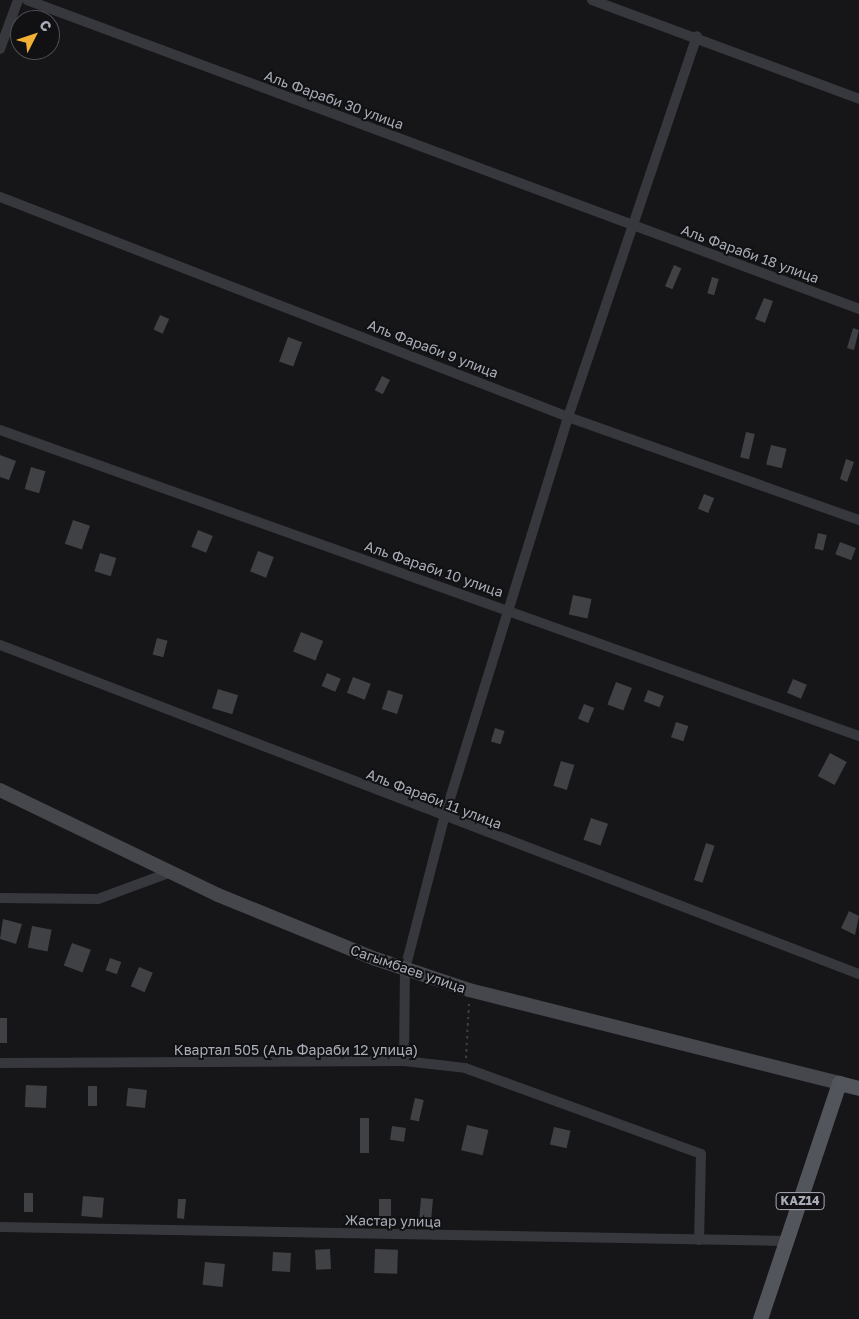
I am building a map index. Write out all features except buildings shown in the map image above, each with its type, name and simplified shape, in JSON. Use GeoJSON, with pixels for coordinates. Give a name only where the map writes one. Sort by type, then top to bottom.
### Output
{"type":"FeatureCollection","features":[{"type":"Feature","properties":{"kind":"main road"},"geometry":{"type":"LineString","coordinates":[[839,1083],[859,1088]]}},
{"type":"Feature","properties":{"kind":"main road","name":"KAZ14"},"geometry":{"type":"LineString","coordinates":[[760,1319],[839,1083]]}},
{"type":"Feature","properties":{"kind":"street"},"geometry":{"type":"LineString","coordinates":[[0,49],[18,0]]}},
{"type":"Feature","properties":{"kind":"street","name":"Аль Фараби 30 улица"},"geometry":{"type":"LineString","coordinates":[[27,0],[632,226]]}},
{"type":"Feature","properties":{"kind":"street"},"geometry":{"type":"LineString","coordinates":[[592,0],[697,36],[859,99]]}},
{"type":"Feature","properties":{"kind":"street"},"geometry":{"type":"LineString","coordinates":[[404,1061],[405,968],[444,818],[568,417],[697,36]]}},
{"type":"Feature","properties":{"kind":"street","name":"Аль Фараби 9 улица"},"geometry":{"type":"LineString","coordinates":[[0,197],[568,417],[859,520]]}},
{"type":"Feature","properties":{"kind":"street","name":"Аль Фараби 18 улица"},"geometry":{"type":"LineString","coordinates":[[632,226],[859,308]]}},
{"type":"Feature","properties":{"kind":"street","name":"Аль Фараби 10 улица"},"geometry":{"type":"LineString","coordinates":[[0,430],[509,609],[859,736]]}},
{"type":"Feature","properties":{"kind":"street","name":"Аль Фараби 11 улица"},"geometry":{"type":"LineString","coordinates":[[0,645],[444,818],[859,974]]}},
{"type":"Feature","properties":{"kind":"street","name":"Сагымбаев улица"},"geometry":{"type":"LineString","coordinates":[[0,790],[218,895],[405,968],[470,990],[839,1083]]}},
{"type":"Feature","properties":{"kind":"street"},"geometry":{"type":"LineString","coordinates":[[0,898],[98,899],[170,872]]}},
{"type":"Feature","properties":{"kind":"street","name":"Квартал 505 (Аль Фараби 12 улица)"},"geometry":{"type":"LineString","coordinates":[[0,1064],[404,1061],[466,1068],[700,1154],[699,1240]]}},
{"type":"Feature","properties":{"kind":"street","name":"Жастар улица"},"geometry":{"type":"LineString","coordinates":[[0,1227],[786,1242]]}},
{"type":"Feature","properties":{"kind":"path"},"geometry":{"type":"LineString","coordinates":[[466,1068],[470,990]]}}]}
